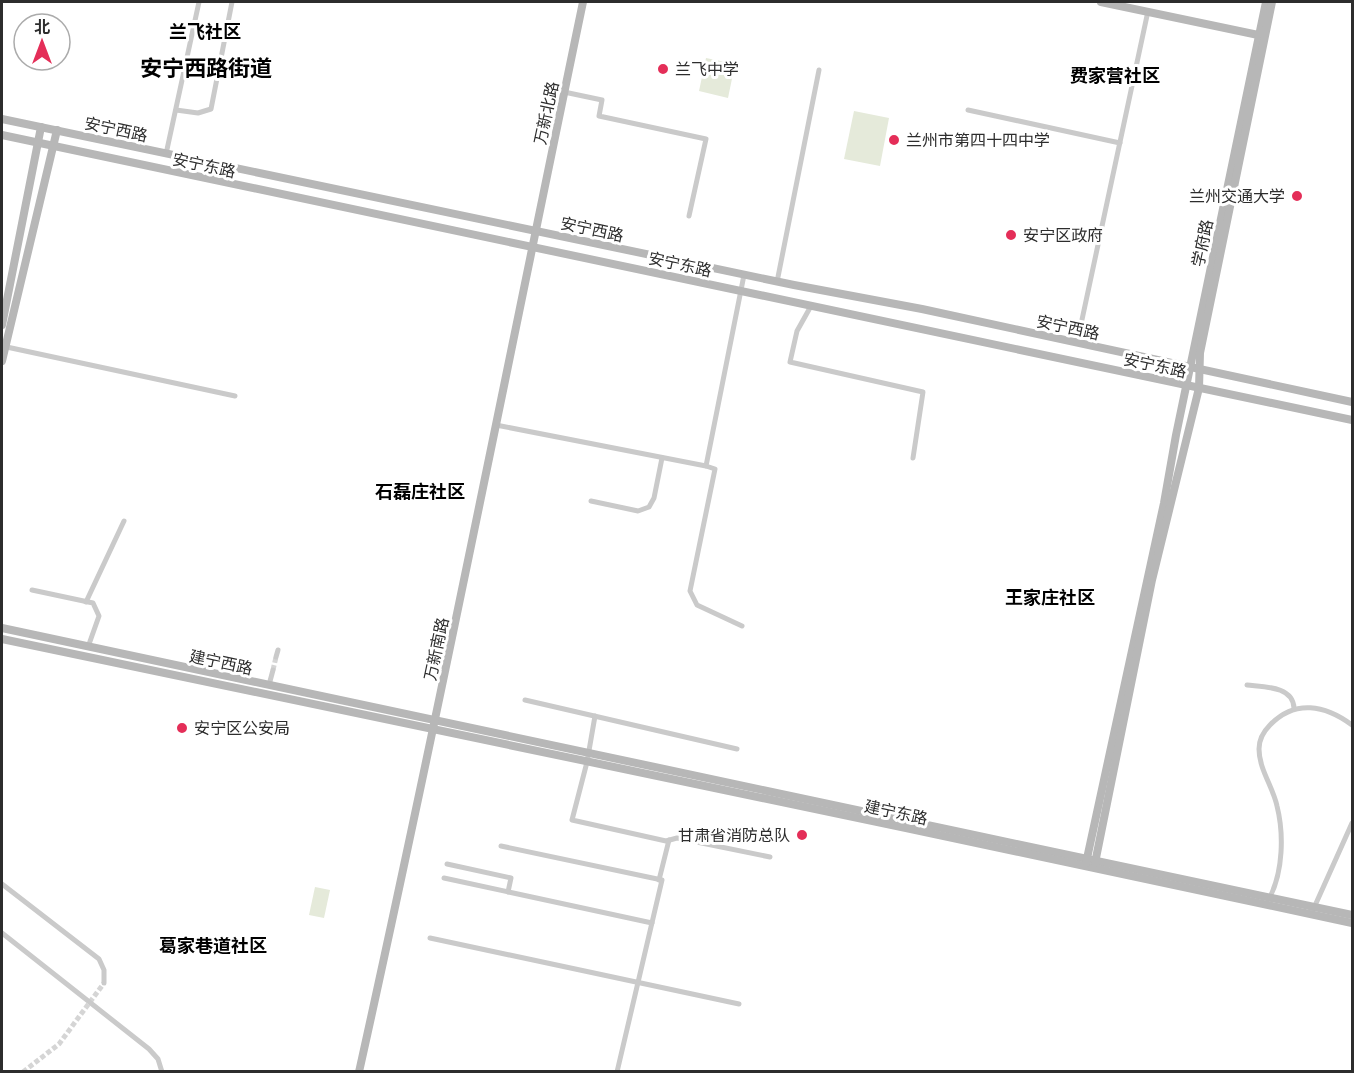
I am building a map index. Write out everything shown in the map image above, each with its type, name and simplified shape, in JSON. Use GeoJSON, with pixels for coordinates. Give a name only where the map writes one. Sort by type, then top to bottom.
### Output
{"type":"FeatureCollection","features":[{"type":"Feature","properties":{"kind":"main road","name":"万新北路"},"geometry":{"type":"LineString","coordinates":[[535,231],[583,2]]}},
{"type":"Feature","properties":{"kind":"main road"},"geometry":{"type":"LineString","coordinates":[[1101,2],[1262,36]]}},
{"type":"Feature","properties":{"kind":"main road","name":"学府路"},"geometry":{"type":"LineString","coordinates":[[1090,864],[1152,580],[1199,388],[1200,353],[1262,36],[1266,2]]}},
{"type":"Feature","properties":{"kind":"main road","name":"学府路"},"geometry":{"type":"LineString","coordinates":[[1090,864],[1187,385],[1262,36],[1272,2]]}},
{"type":"Feature","properties":{"kind":"main road"},"geometry":{"type":"LineString","coordinates":[[2,136],[10,129],[4,119]]}},
{"type":"Feature","properties":{"kind":"main road","name":"安宁西路"},"geometry":{"type":"LineString","coordinates":[[4,119],[777,282],[922,309],[1353,402]]}},
{"type":"Feature","properties":{"kind":"main road"},"geometry":{"type":"LineString","coordinates":[[2,325],[41,127]]}},
{"type":"Feature","properties":{"kind":"main road"},"geometry":{"type":"LineString","coordinates":[[2,361],[3,346],[57,130]]}},
{"type":"Feature","properties":{"kind":"main road","name":"安宁东路"},"geometry":{"type":"LineString","coordinates":[[2,136],[1353,420]]}},
{"type":"Feature","properties":{"kind":"main road"},"geometry":{"type":"LineString","coordinates":[[82,152],[80,146],[86,136]]}},
{"type":"Feature","properties":{"kind":"main road","name":"万新南路"},"geometry":{"type":"LineString","coordinates":[[359,1071],[435,726],[535,231]]}},
{"type":"Feature","properties":{"kind":"main road"},"geometry":{"type":"LineString","coordinates":[[1229,394],[1227,386],[1233,377]]}},
{"type":"Feature","properties":{"kind":"main road","name":"建宁西路"},"geometry":{"type":"LineString","coordinates":[[2,628],[269,685],[435,726]]}},
{"type":"Feature","properties":{"kind":"main road","name":"建宁西路"},"geometry":{"type":"LineString","coordinates":[[2,639],[435,726]]}},
{"type":"Feature","properties":{"kind":"main road","name":"建宁东路"},"geometry":{"type":"LineString","coordinates":[[435,726],[588,759],[842,806],[1090,864],[1313,911],[1353,915]]}},
{"type":"Feature","properties":{"kind":"main road","name":"建宁东路"},"geometry":{"type":"LineString","coordinates":[[1090,864],[1270,897],[1353,923]]}},
{"type":"Feature","properties":{"kind":"street"},"geometry":{"type":"LineString","coordinates":[[166,154],[199,2]]}},
{"type":"Feature","properties":{"kind":"street"},"geometry":{"type":"LineString","coordinates":[[176,110],[198,113],[211,109],[232,2]]}},
{"type":"Feature","properties":{"kind":"street"},"geometry":{"type":"LineString","coordinates":[[1077,343],[1148,11]]}},
{"type":"Feature","properties":{"kind":"street"},"geometry":{"type":"LineString","coordinates":[[777,282],[819,70]]}},
{"type":"Feature","properties":{"kind":"street"},"geometry":{"type":"LineString","coordinates":[[564,92],[602,100],[599,116],[706,139],[689,216]]}},
{"type":"Feature","properties":{"kind":"street"},"geometry":{"type":"LineString","coordinates":[[968,110],[1120,143]]}},
{"type":"Feature","properties":{"kind":"street"},"geometry":{"type":"LineString","coordinates":[[706,466],[744,275]]}},
{"type":"Feature","properties":{"kind":"street"},"geometry":{"type":"LineString","coordinates":[[811,306],[797,331],[790,362],[923,392],[913,458]]}},
{"type":"Feature","properties":{"kind":"street"},"geometry":{"type":"LineString","coordinates":[[3,346],[234,396]]}},
{"type":"Feature","properties":{"kind":"street"},"geometry":{"type":"LineString","coordinates":[[496,425],[716,469],[690,591],[697,605],[742,626]]}},
{"type":"Feature","properties":{"kind":"street"},"geometry":{"type":"LineString","coordinates":[[591,501],[638,511],[649,507],[654,498],[662,458]]}},
{"type":"Feature","properties":{"kind":"street"},"geometry":{"type":"LineString","coordinates":[[86,602],[124,521]]}},
{"type":"Feature","properties":{"kind":"street"},"geometry":{"type":"LineString","coordinates":[[32,590],[93,603],[99,616],[88,647]]}},
{"type":"Feature","properties":{"kind":"street"},"geometry":{"type":"LineString","coordinates":[[276,657],[278,650]]}},
{"type":"Feature","properties":{"kind":"street"},"geometry":{"type":"LineString","coordinates":[[269,685],[273,670]]}},
{"type":"Feature","properties":{"kind":"street"},"geometry":{"type":"LineString","coordinates":[[1247,685],[1268,687],[1287,693],[1294,700],[1294,708]]}},
{"type":"Feature","properties":{"kind":"street"},"geometry":{"type":"LineString","coordinates":[[525,700],[737,748]]}},
{"type":"Feature","properties":{"kind":"street"},"geometry":{"type":"LineString","coordinates":[[1270,897],[1278,882],[1281,851],[1277,806],[1258,750],[1261,734],[1274,721],[1294,708],[1317,708],[1339,715],[1353,725]]}},
{"type":"Feature","properties":{"kind":"street"},"geometry":{"type":"LineString","coordinates":[[595,716],[588,759],[572,820],[669,840],[677,838],[770,857]]}},
{"type":"Feature","properties":{"kind":"street"},"geometry":{"type":"LineString","coordinates":[[1313,911],[1353,823]]}},
{"type":"Feature","properties":{"kind":"street"},"geometry":{"type":"LineString","coordinates":[[659,880],[669,840]]}},
{"type":"Feature","properties":{"kind":"street"},"geometry":{"type":"LineString","coordinates":[[501,846],[662,880],[617,1071]]}},
{"type":"Feature","properties":{"kind":"street"},"geometry":{"type":"LineString","coordinates":[[447,864],[511,878],[508,892]]}},
{"type":"Feature","properties":{"kind":"street"},"geometry":{"type":"LineString","coordinates":[[444,878],[652,923]]}},
{"type":"Feature","properties":{"kind":"street"},"geometry":{"type":"LineString","coordinates":[[2,885],[99,959],[104,970],[104,983]]}},
{"type":"Feature","properties":{"kind":"street"},"geometry":{"type":"LineString","coordinates":[[2,933],[149,1048],[158,1059],[162,1071]]}},
{"type":"Feature","properties":{"kind":"street"},"geometry":{"type":"LineString","coordinates":[[430,938],[739,1004]]}},
{"type":"Feature","properties":{"kind":"green space"},"geometry":{"type":"Polygon","coordinates":[[[706,58],[735,64],[728,98],[699,91],[706,58]]]}},
{"type":"Feature","properties":{"kind":"green space"},"geometry":{"type":"Polygon","coordinates":[[[854,111],[889,118],[880,166],[844,159],[854,111]]]}},
{"type":"Feature","properties":{"kind":"green space"},"geometry":{"type":"Polygon","coordinates":[[[315,887],[330,890],[324,918],[309,915],[315,887]]]}},
{"type":"Feature","properties":{"kind":"tunnel"},"geometry":{"type":"LineString","coordinates":[[273,670],[276,657]]}},
{"type":"Feature","properties":{"kind":"tunnel"},"geometry":{"type":"LineString","coordinates":[[23,1072],[59,1044],[104,983]]}},
{"type":"Feature","properties":{"kind":"place","name":"兰飞中学"},"geometry":{"type":"Point","coordinates":[663,69]}},
{"type":"Feature","properties":{"kind":"place","name":"兰州市第四十四中学"},"geometry":{"type":"Point","coordinates":[894,140]}},
{"type":"Feature","properties":{"kind":"place","name":"兰州交通大学"},"geometry":{"type":"Point","coordinates":[1297,196]}},
{"type":"Feature","properties":{"kind":"place","name":"安宁区政府"},"geometry":{"type":"Point","coordinates":[1011,235]}},
{"type":"Feature","properties":{"kind":"place","name":"安宁区公安局"},"geometry":{"type":"Point","coordinates":[182,728]}},
{"type":"Feature","properties":{"kind":"place","name":"甘肃省消防总队"},"geometry":{"type":"Point","coordinates":[802,835]}},
{"type":"Feature","properties":{"kind":"district","name":"兰飞社区"},"geometry":{"type":"Point","coordinates":[205,32]}},
{"type":"Feature","properties":{"kind":"district","name":"安宁西路街道"},"geometry":{"type":"Point","coordinates":[206,68]}},
{"type":"Feature","properties":{"kind":"district","name":"费家营社区"},"geometry":{"type":"Point","coordinates":[1115,76]}},
{"type":"Feature","properties":{"kind":"district","name":"石磊庄社区"},"geometry":{"type":"Point","coordinates":[420,492]}},
{"type":"Feature","properties":{"kind":"district","name":"王家庄社区"},"geometry":{"type":"Point","coordinates":[1050,598]}},
{"type":"Feature","properties":{"kind":"district","name":"葛家巷道社区"},"geometry":{"type":"Point","coordinates":[213,946]}}]}
